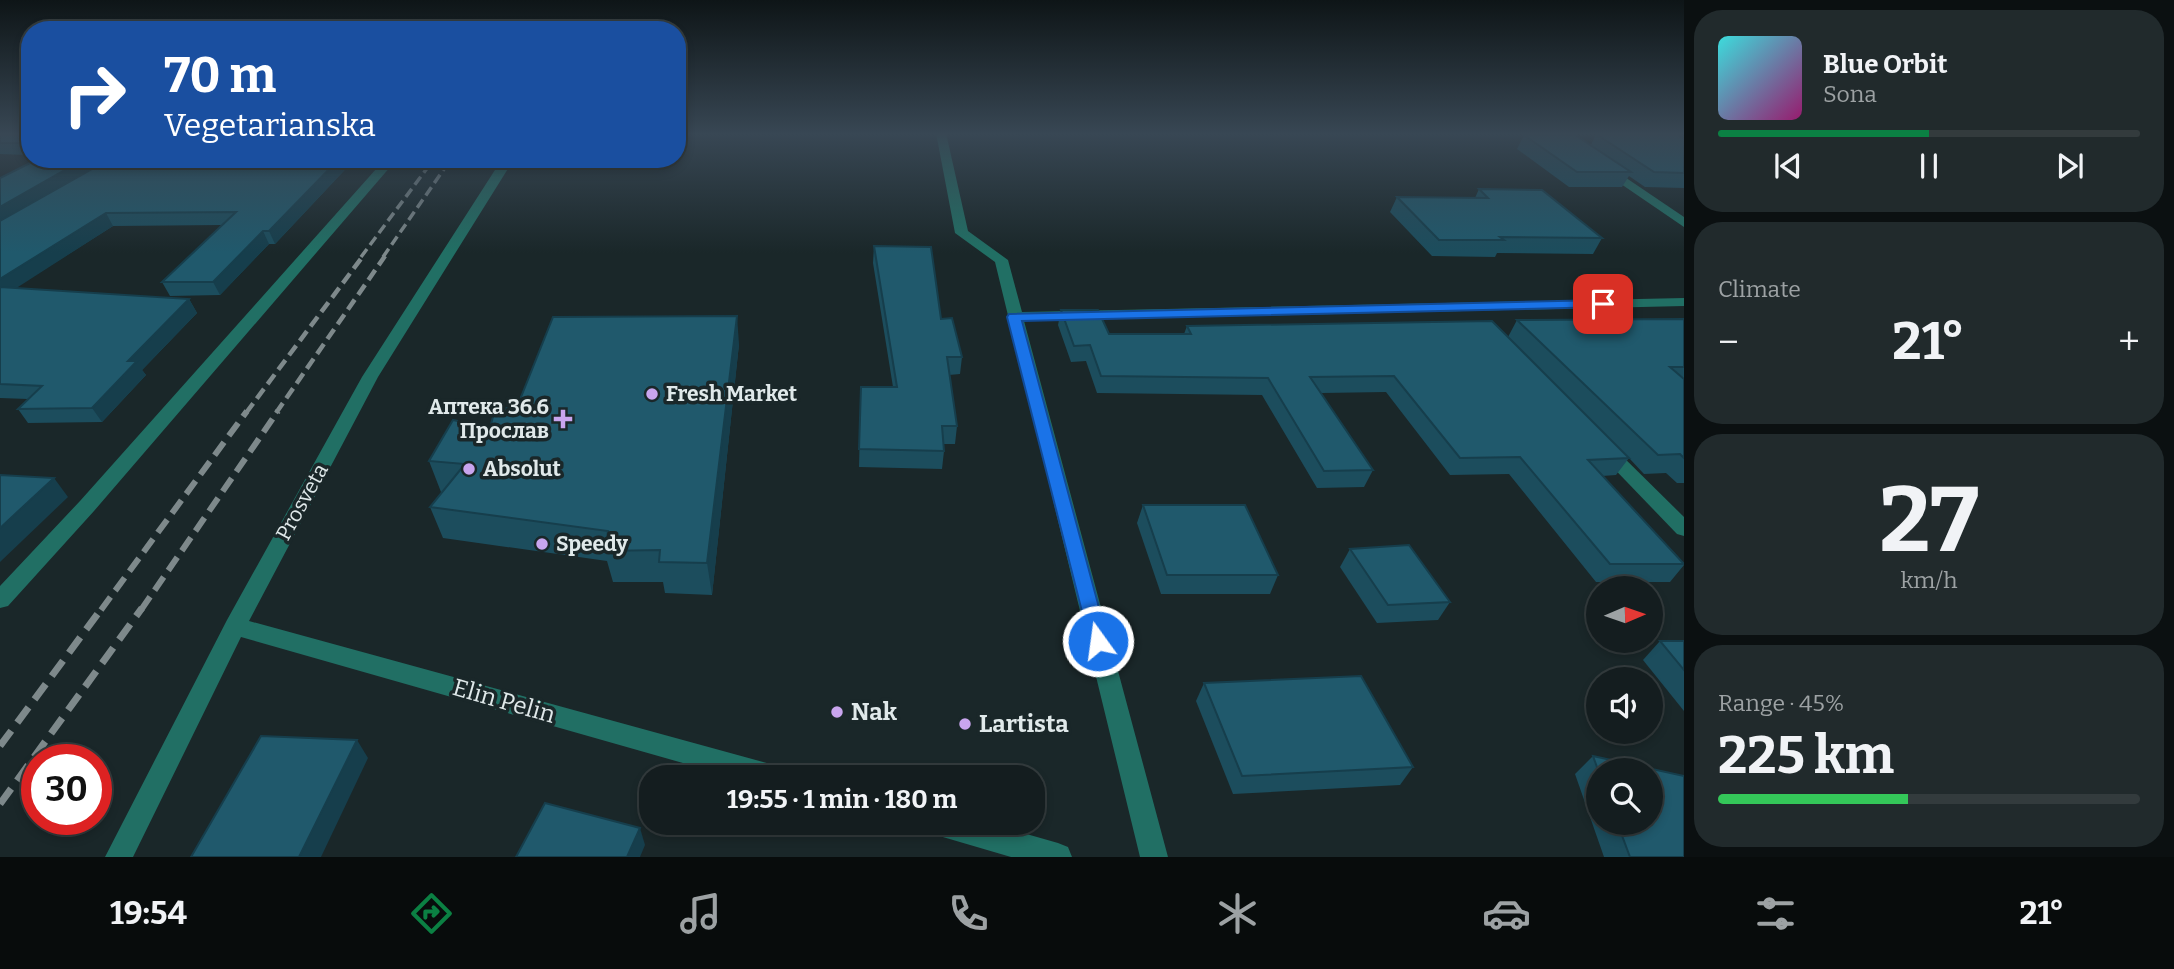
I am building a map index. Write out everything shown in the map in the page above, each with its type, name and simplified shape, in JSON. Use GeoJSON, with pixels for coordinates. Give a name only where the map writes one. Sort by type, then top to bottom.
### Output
{"type":"FeatureCollection","features":[{"type":"Feature","properties":{"kind":"street"},"geometry":{"type":"LineString","coordinates":[[0,600],[87,506],[379,173]]}},
{"type":"Feature","properties":{"kind":"street","name":"Prosveta"},"geometry":{"type":"LineString","coordinates":[[119,857],[235,625],[370,377],[500,173]]}},
{"type":"Feature","properties":{"kind":"street"},"geometry":{"type":"LineString","coordinates":[[949,173],[962,233],[1001,260],[1154,857]]}},
{"type":"Feature","properties":{"kind":"street"},"geometry":{"type":"LineString","coordinates":[[1611,173],[1684,223]]}},
{"type":"Feature","properties":{"kind":"street"},"geometry":{"type":"LineString","coordinates":[[1014,317],[1684,302]]}},
{"type":"Feature","properties":{"kind":"street"},"geometry":{"type":"LineString","coordinates":[[1467,308],[1486,327]]}},
{"type":"Feature","properties":{"kind":"street"},"geometry":{"type":"LineString","coordinates":[[1599,443],[1684,529]]}},
{"type":"Feature","properties":{"kind":"street","name":"Elin Pelin"},"geometry":{"type":"LineString","coordinates":[[235,625],[731,765]]}},
{"type":"Feature","properties":{"kind":"street"},"geometry":{"type":"LineString","coordinates":[[981,835],[1058,857]]}},
{"type":"Feature","properties":{"kind":"building"},"geometry":{"type":"Polygon","coordinates":[[[10,173],[60,173],[0,207],[0,178],[10,173]]]}},
{"type":"Feature","properties":{"kind":"building"},"geometry":{"type":"Polygon","coordinates":[[[85,173],[325,173],[269,231],[263,231],[213,282],[162,282],[236,212],[106,213],[0,279],[0,221],[85,173]]]}},
{"type":"Feature","properties":{"kind":"building"},"geometry":{"type":"Polygon","coordinates":[[[1479,189],[1542,190],[1602,238],[1500,237],[1504,240],[1439,240],[1397,197],[1488,198],[1479,189]]]}},
{"type":"Feature","properties":{"kind":"building"},"geometry":{"type":"Polygon","coordinates":[[[874,246],[931,247],[941,319],[952,318],[962,357],[947,357],[957,426],[942,426],[944,451],[859,449],[861,387],[897,387],[874,246]]]}},
{"type":"Feature","properties":{"kind":"building"},"geometry":{"type":"Polygon","coordinates":[[[0,287],[189,299],[128,361],[137,361],[92,408],[18,409],[42,386],[0,384],[0,287]]]}},
{"type":"Feature","properties":{"kind":"building"},"geometry":{"type":"Polygon","coordinates":[[[1061,310],[1098,310],[1109,334],[1191,334],[1187,326],[1492,321],[1629,458],[1588,460],[1684,564],[1610,564],[1520,457],[1460,458],[1394,376],[1310,377],[1373,470],[1324,471],[1268,378],[1101,376],[1090,345],[1074,346],[1061,310]]]}},
{"type":"Feature","properties":{"kind":"building"},"geometry":{"type":"Polygon","coordinates":[[[737,316],[707,563],[659,562],[660,550],[605,551],[608,531],[430,507],[465,464],[429,461],[453,420],[490,428],[495,409],[517,407],[553,317],[737,316]]]}},
{"type":"Feature","properties":{"kind":"building"},"geometry":{"type":"Polygon","coordinates":[[[1684,319],[1684,367],[1670,367],[1684,379],[1684,458],[1680,454],[1658,455],[1517,320],[1684,319]]]}},
{"type":"Feature","properties":{"kind":"building"},"geometry":{"type":"Polygon","coordinates":[[[0,475],[54,478],[0,528],[0,475]]]}},
{"type":"Feature","properties":{"kind":"building"},"geometry":{"type":"Polygon","coordinates":[[[1143,505],[1245,505],[1278,575],[1167,575],[1143,505]]]}},
{"type":"Feature","properties":{"kind":"building"},"geometry":{"type":"Polygon","coordinates":[[[1409,545],[1450,602],[1388,605],[1350,549],[1409,545]]]}},
{"type":"Feature","properties":{"kind":"building"},"geometry":{"type":"Polygon","coordinates":[[[1663,641],[1684,641],[1684,670],[1663,645],[1663,641]]]}},
{"type":"Feature","properties":{"kind":"building"},"geometry":{"type":"Polygon","coordinates":[[[1361,676],[1413,767],[1242,776],[1204,683],[1361,676]]]}},
{"type":"Feature","properties":{"kind":"building"},"geometry":{"type":"Polygon","coordinates":[[[261,736],[357,740],[299,857],[191,857],[261,736]]]}},
{"type":"Feature","properties":{"kind":"building"},"geometry":{"type":"Polygon","coordinates":[[[1663,771],[1684,776],[1684,857],[1630,857],[1622,835],[1663,835],[1663,771]]]}},
{"type":"Feature","properties":{"kind":"building"},"geometry":{"type":"Polygon","coordinates":[[[545,803],[639,828],[627,857],[516,857],[545,803]]]}},
{"type":"Feature","properties":{"kind":"railway"},"geometry":{"type":"LineString","coordinates":[[361,257],[424,173]]}},
{"type":"Feature","properties":{"kind":"railway"},"geometry":{"type":"LineString","coordinates":[[383,257],[441,173]]}},
{"type":"Feature","properties":{"kind":"railway"},"geometry":{"type":"LineString","coordinates":[[246,413],[363,256]]}},
{"type":"Feature","properties":{"kind":"railway"},"geometry":{"type":"LineString","coordinates":[[276,413],[385,256]]}},
{"type":"Feature","properties":{"kind":"railway"},"geometry":{"type":"LineString","coordinates":[[101,610],[247,411]]}},
{"type":"Feature","properties":{"kind":"railway"},"geometry":{"type":"LineString","coordinates":[[141,610],[278,411]]}},
{"type":"Feature","properties":{"kind":"railway"},"geometry":{"type":"LineString","coordinates":[[0,746],[102,608]]}},
{"type":"Feature","properties":{"kind":"railway"},"geometry":{"type":"LineString","coordinates":[[0,804],[142,608]]}},
{"type":"Feature","properties":{"kind":"place","name":"Fresh Market"},"geometry":{"type":"Point","coordinates":[652,394]}},
{"type":"Feature","properties":{"kind":"place","name":"Аптека 36.6 Прослав"},"geometry":{"type":"Point","coordinates":[563,419]}},
{"type":"Feature","properties":{"kind":"place","name":"Absolut"},"geometry":{"type":"Point","coordinates":[469,469]}},
{"type":"Feature","properties":{"kind":"place","name":"Speedy"},"geometry":{"type":"Point","coordinates":[542,544]}},
{"type":"Feature","properties":{"kind":"place","name":"Nak"},"geometry":{"type":"Point","coordinates":[837,712]}},
{"type":"Feature","properties":{"kind":"place","name":"Lartista"},"geometry":{"type":"Point","coordinates":[965,724]}},
{"type":"Feature","properties":{"kind":"route"},"geometry":{"type":"LineString","coordinates":[[1098,641],[1014,317],[1603,304]]}}]}
